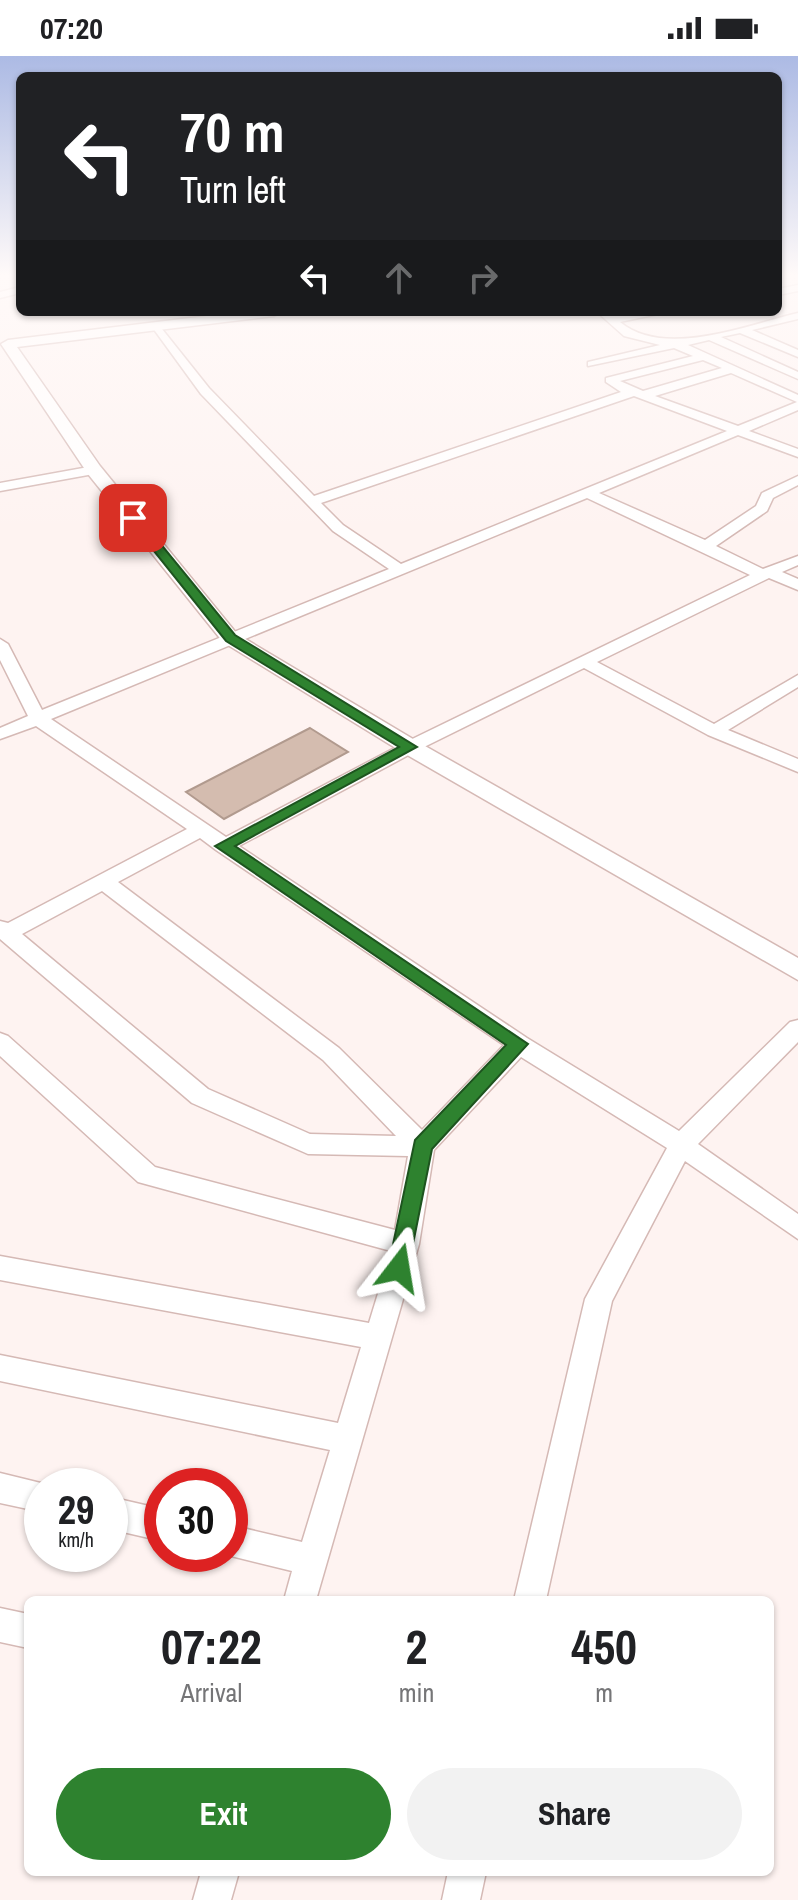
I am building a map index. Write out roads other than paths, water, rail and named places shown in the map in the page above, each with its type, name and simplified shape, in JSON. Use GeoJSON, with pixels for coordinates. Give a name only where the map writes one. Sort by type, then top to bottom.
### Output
{"type":"FeatureCollection","features":[{"type":"Feature","properties":{"kind":"street"},"geometry":{"type":"LineString","coordinates":[[15,360],[94,470],[230,638],[410,747],[798,970]]}},
{"type":"Feature","properties":{"kind":"street"},"geometry":{"type":"LineString","coordinates":[[181,360],[205,391],[338,528],[399,569]]}},
{"type":"Feature","properties":{"kind":"street"},"geometry":{"type":"LineString","coordinates":[[592,364],[610,360]]}},
{"type":"Feature","properties":{"kind":"street"},"geometry":{"type":"LineString","coordinates":[[689,360],[610,380],[637,394],[798,453]]}},
{"type":"Feature","properties":{"kind":"street"},"geometry":{"type":"LineString","coordinates":[[713,360],[798,399]]}},
{"type":"Feature","properties":{"kind":"street"},"geometry":{"type":"LineString","coordinates":[[763,360],[798,376]]}},
{"type":"Feature","properties":{"kind":"street"},"geometry":{"type":"LineString","coordinates":[[312,501],[637,394],[732,369]]}},
{"type":"Feature","properties":{"kind":"street"},"geometry":{"type":"LineString","coordinates":[[0,734],[798,406]]}},
{"type":"Feature","properties":{"kind":"street"},"geometry":{"type":"LineString","coordinates":[[781,447],[798,440]]}},
{"type":"Feature","properties":{"kind":"street"},"geometry":{"type":"LineString","coordinates":[[0,487],[94,470]]}},
{"type":"Feature","properties":{"kind":"street"},"geometry":{"type":"LineString","coordinates":[[706,546],[762,508],[767,496],[798,480]]}},
{"type":"Feature","properties":{"kind":"street"},"geometry":{"type":"LineString","coordinates":[[588,493],[798,585]]}},
{"type":"Feature","properties":{"kind":"street"},"geometry":{"type":"LineString","coordinates":[[223,846],[410,747],[798,560]]}},
{"type":"Feature","properties":{"kind":"street"},"geometry":{"type":"LineString","coordinates":[[0,644],[38,719],[519,1044],[681,1145],[798,1228]]}},
{"type":"Feature","properties":{"kind":"street"},"geometry":{"type":"LineString","coordinates":[[583,661],[714,731],[798,766]]}},
{"type":"Feature","properties":{"kind":"street"},"geometry":{"type":"LineString","coordinates":[[714,731],[798,680]]}},
{"type":"Feature","properties":{"kind":"street"},"geometry":{"type":"LineString","coordinates":[[199,830],[104,882],[3,931],[200,1096],[308,1144],[422,1146]]}},
{"type":"Feature","properties":{"kind":"street"},"geometry":{"type":"LineString","coordinates":[[104,882],[331,1054],[422,1146]]}},
{"type":"Feature","properties":{"kind":"street"},"geometry":{"type":"LineString","coordinates":[[531,1596],[599,1299],[681,1145],[798,1028]]}},
{"type":"Feature","properties":{"kind":"street"},"geometry":{"type":"LineString","coordinates":[[0,1042],[147,1175],[406,1244]]}},
{"type":"Feature","properties":{"kind":"street"},"geometry":{"type":"LineString","coordinates":[[301,1596],[406,1244],[422,1146],[519,1044]]}},
{"type":"Feature","properties":{"kind":"street"},"geometry":{"type":"LineString","coordinates":[[0,1268],[378,1337]]}},
{"type":"Feature","properties":{"kind":"street"},"geometry":{"type":"LineString","coordinates":[[0,1368],[348,1439]]}},
{"type":"Feature","properties":{"kind":"street"},"geometry":{"type":"LineString","coordinates":[[0,1488],[24,1493]]}},
{"type":"Feature","properties":{"kind":"street"},"geometry":{"type":"LineString","coordinates":[[248,1545],[312,1560]]}},
{"type":"Feature","properties":{"kind":"street"},"geometry":{"type":"LineString","coordinates":[[0,1625],[24,1630]]}},
{"type":"Feature","properties":{"kind":"street"},"geometry":{"type":"LineString","coordinates":[[212,1900],[219,1876]]}},
{"type":"Feature","properties":{"kind":"street"},"geometry":{"type":"LineString","coordinates":[[461,1900],[466,1876]]}}]}
